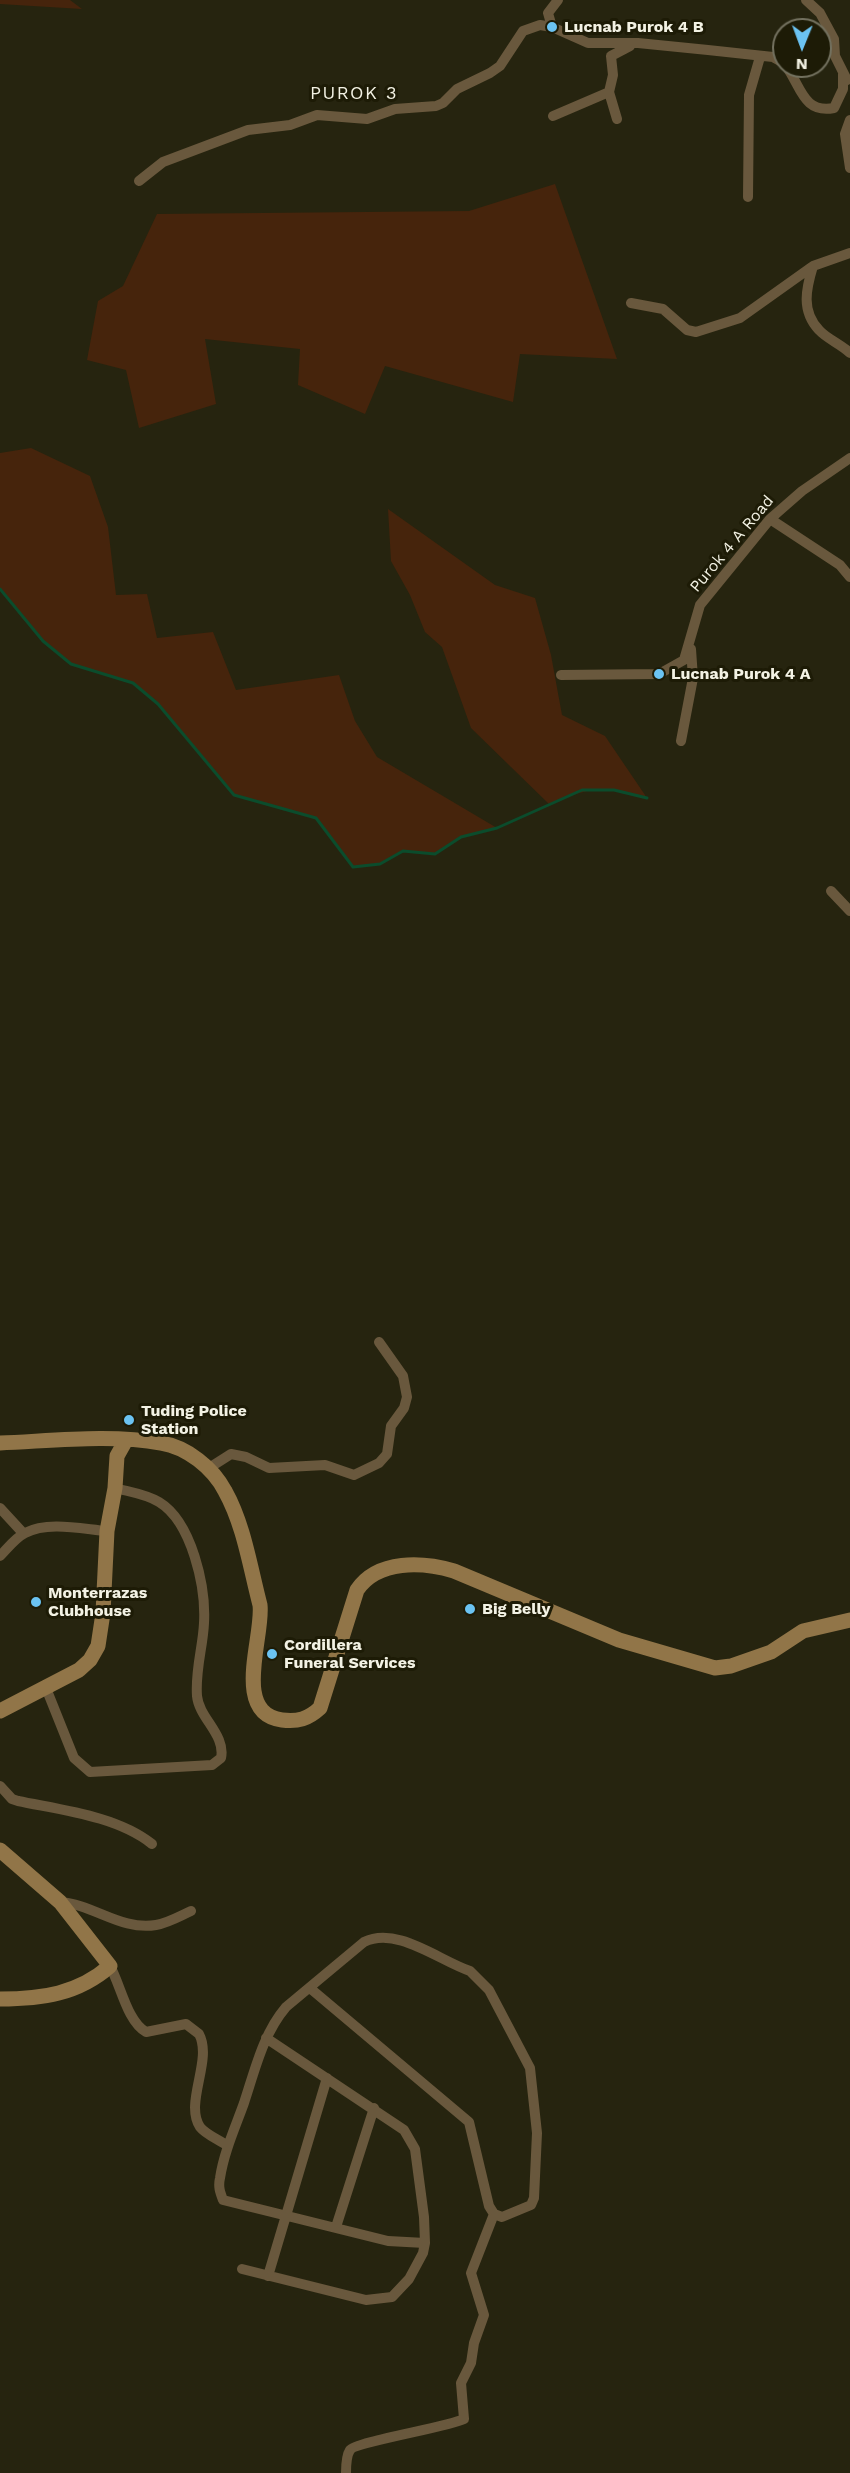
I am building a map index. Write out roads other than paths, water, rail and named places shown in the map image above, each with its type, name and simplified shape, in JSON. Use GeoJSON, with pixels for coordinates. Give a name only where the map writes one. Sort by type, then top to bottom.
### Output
{"type":"FeatureCollection","features":[{"type":"Feature","properties":{"kind":"main road"},"geometry":{"type":"LineString","coordinates":[[108,1440],[117,1456]]}},
{"type":"Feature","properties":{"kind":"main road"},"geometry":{"type":"LineString","coordinates":[[0,1711],[79,1670],[90,1660],[98,1646],[103,1613],[107,1531],[115,1488],[117,1456],[126,1440]]}},
{"type":"Feature","properties":{"kind":"main road"},"geometry":{"type":"LineString","coordinates":[[0,1443],[126,1440],[162,1443],[179,1449],[209,1468],[225,1489],[232,1505],[260,1605],[262,1619],[252,1671],[256,1700],[263,1711],[277,1719],[294,1722],[306,1719],[320,1708],[357,1590],[363,1581],[376,1573],[401,1566],[433,1565],[454,1571],[619,1640],[715,1668],[732,1666],[771,1652],[803,1631],[850,1620]]}},
{"type":"Feature","properties":{"kind":"main road"},"geometry":{"type":"LineString","coordinates":[[0,1850],[18,1868],[60,1902],[110,1966],[76,1989],[38,1999],[0,1999]]}},
{"type":"Feature","properties":{"kind":"street"},"geometry":{"type":"LineString","coordinates":[[552,27],[548,13],[558,0]]}},
{"type":"Feature","properties":{"kind":"street"},"geometry":{"type":"LineString","coordinates":[[806,0],[820,13],[834,39],[835,56],[850,87]]}},
{"type":"Feature","properties":{"kind":"street"},"geometry":{"type":"LineString","coordinates":[[139,181],[163,162],[248,130],[290,125],[317,115],[367,118],[395,109],[436,106],[443,103],[457,88],[500,66],[523,31],[540,26],[552,27],[588,43],[638,43],[772,57]]}},
{"type":"Feature","properties":{"kind":"street"},"geometry":{"type":"LineString","coordinates":[[617,119],[609,92],[613,75],[611,56],[638,43]]}},
{"type":"Feature","properties":{"kind":"street"},"geometry":{"type":"LineString","coordinates":[[748,197],[749,95],[760,57]]}},
{"type":"Feature","properties":{"kind":"street"},"geometry":{"type":"LineString","coordinates":[[793,78],[807,103],[820,110],[834,108],[843,89],[843,74]]}},
{"type":"Feature","properties":{"kind":"street"},"geometry":{"type":"LineString","coordinates":[[553,116],[609,92]]}},
{"type":"Feature","properties":{"kind":"street"},"geometry":{"type":"LineString","coordinates":[[850,120],[845,134],[850,168]]}},
{"type":"Feature","properties":{"kind":"street"},"geometry":{"type":"LineString","coordinates":[[631,303],[663,309],[687,330],[696,332],[740,318],[813,266],[850,253]]}},
{"type":"Feature","properties":{"kind":"street"},"geometry":{"type":"LineString","coordinates":[[813,266],[805,294],[810,317],[820,331],[850,353]]}},
{"type":"Feature","properties":{"kind":"street","name":"Purok 4 A Road"},"geometry":{"type":"LineString","coordinates":[[561,675],[659,674],[684,660],[690,646],[700,605],[770,519],[802,490],[850,458]]}},
{"type":"Feature","properties":{"kind":"street"},"geometry":{"type":"LineString","coordinates":[[770,519],[840,565],[850,577]]}},
{"type":"Feature","properties":{"kind":"street","name":"Purok 4 A Road"},"geometry":{"type":"LineString","coordinates":[[681,741],[693,678],[690,646]]}},
{"type":"Feature","properties":{"kind":"street"},"geometry":{"type":"LineString","coordinates":[[831,891],[850,911]]}},
{"type":"Feature","properties":{"kind":"street"},"geometry":{"type":"LineString","coordinates":[[209,1468],[231,1454],[246,1457],[269,1468],[325,1465],[354,1475],[379,1463],[387,1454],[391,1426],[404,1408],[407,1387],[403,1376],[379,1342]]}},
{"type":"Feature","properties":{"kind":"street"},"geometry":{"type":"LineString","coordinates":[[46,1688],[74,1758],[90,1773],[212,1765],[221,1758],[223,1751],[218,1736],[203,1714],[198,1700],[199,1648],[204,1624],[196,1558],[177,1520],[164,1506],[148,1496],[115,1488]]}},
{"type":"Feature","properties":{"kind":"street"},"geometry":{"type":"LineString","coordinates":[[0,1508],[23,1533]]}},
{"type":"Feature","properties":{"kind":"street"},"geometry":{"type":"LineString","coordinates":[[0,1556],[23,1533],[52,1527],[107,1531]]}},
{"type":"Feature","properties":{"kind":"street"},"geometry":{"type":"LineString","coordinates":[[0,1786],[18,1801],[107,1823],[140,1834],[152,1844]]}},
{"type":"Feature","properties":{"kind":"street"},"geometry":{"type":"LineString","coordinates":[[60,1902],[79,1904],[114,1919],[141,1926],[156,1925],[191,1911]]}},
{"type":"Feature","properties":{"kind":"street"},"geometry":{"type":"LineString","coordinates":[[310,1989],[469,2122],[487,2199],[494,2214],[502,2217],[531,2205],[534,2198],[536,2105],[530,2068],[489,1990],[480,1978],[470,1971],[394,1938],[374,1937],[364,1942],[286,2007],[266,2038],[228,2146],[219,2179],[219,2191],[223,2200],[388,2241],[425,2243]]}},
{"type":"Feature","properties":{"kind":"street"},"geometry":{"type":"LineString","coordinates":[[110,1966],[121,1985],[135,2026],[146,2032],[173,2024],[186,2024],[200,2034],[203,2052],[198,2085],[197,2117],[200,2127],[228,2146]]}},
{"type":"Feature","properties":{"kind":"street"},"geometry":{"type":"LineString","coordinates":[[242,2270],[366,2300],[387,2299],[409,2279],[425,2243],[415,2149],[404,2130],[266,2038]]}},
{"type":"Feature","properties":{"kind":"street"},"geometry":{"type":"LineString","coordinates":[[268,2276],[327,2078]]}},
{"type":"Feature","properties":{"kind":"street"},"geometry":{"type":"LineString","coordinates":[[336,2227],[374,2108]]}},
{"type":"Feature","properties":{"kind":"street"},"geometry":{"type":"LineString","coordinates":[[346,2473],[348,2455],[351,2448],[357,2444],[384,2441],[464,2419],[461,2383],[471,2363],[474,2343],[484,2315],[471,2273],[494,2214]]}},
{"type":"Feature","properties":{"kind":"waterway"},"geometry":{"type":"LineString","coordinates":[[0,589],[43,641],[71,664],[133,683],[158,704],[234,795],[316,818],[353,867],[380,864],[403,851],[435,854],[461,837],[497,828],[582,790],[614,790],[647,798]]}},
{"type":"Feature","properties":{"kind":"place","name":"Lucnab Purok 4 B"},"geometry":{"type":"Point","coordinates":[552,27]}},
{"type":"Feature","properties":{"kind":"place","name":"Lucnab Purok 4 A"},"geometry":{"type":"Point","coordinates":[659,674]}},
{"type":"Feature","properties":{"kind":"place","name":"Tuding Police Station"},"geometry":{"type":"Point","coordinates":[129,1420]}},
{"type":"Feature","properties":{"kind":"place","name":"Monterrazas Clubhouse"},"geometry":{"type":"Point","coordinates":[36,1602]}},
{"type":"Feature","properties":{"kind":"place","name":"Big Belly"},"geometry":{"type":"Point","coordinates":[470,1609]}},
{"type":"Feature","properties":{"kind":"place","name":"Cordillera Funeral Services"},"geometry":{"type":"Point","coordinates":[272,1654]}},
{"type":"Feature","properties":{"kind":"district","name":"PUROK 3"},"geometry":{"type":"Point","coordinates":[354,94]}}]}
